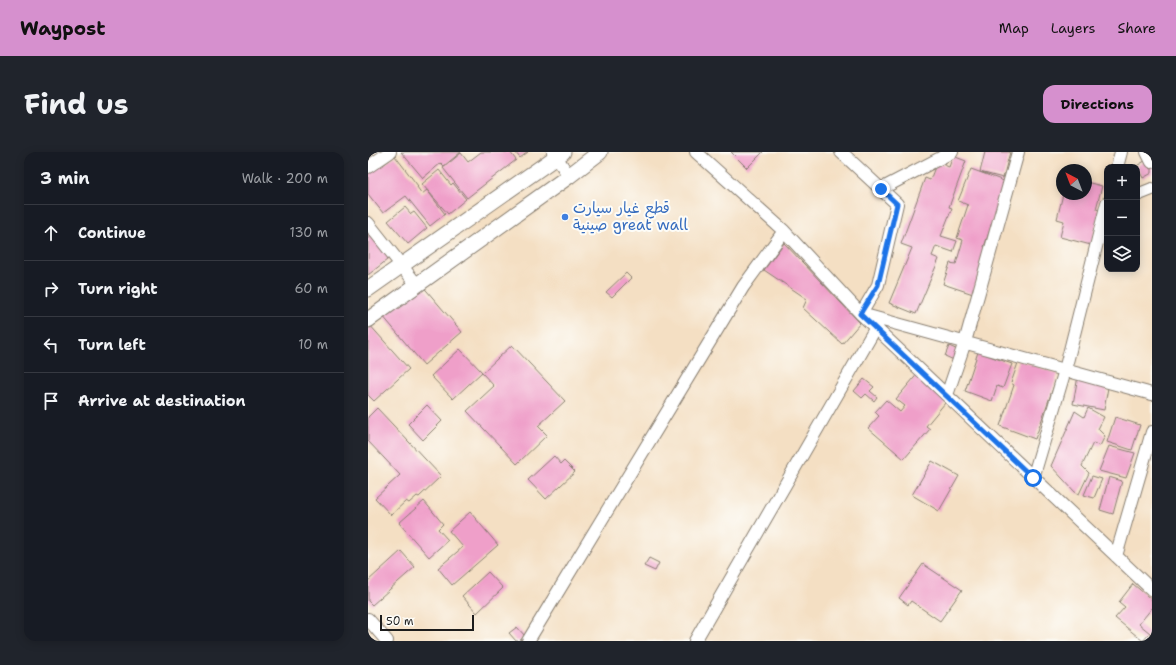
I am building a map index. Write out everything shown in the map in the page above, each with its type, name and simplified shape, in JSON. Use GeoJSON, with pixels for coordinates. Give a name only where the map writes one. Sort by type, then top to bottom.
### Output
{"type":"FeatureCollection","features":[{"type":"Feature","properties":{"kind":"street"},"geometry":{"type":"LineString","coordinates":[[368,167],[390,152]]}},
{"type":"Feature","properties":{"kind":"street"},"geometry":{"type":"LineString","coordinates":[[368,320],[570,176],[600,152]]}},
{"type":"Feature","properties":{"kind":"street"},"geometry":{"type":"LineString","coordinates":[[696,152],[784,231],[860,314],[878,323],[965,342],[1152,394]]}},
{"type":"Feature","properties":{"kind":"street"},"geometry":{"type":"LineString","coordinates":[[841,152],[897,204],[878,285],[860,314]]}},
{"type":"Feature","properties":{"kind":"street"},"geometry":{"type":"LineString","coordinates":[[881,189],[952,152]]}},
{"type":"Feature","properties":{"kind":"street"},"geometry":{"type":"LineString","coordinates":[[947,396],[965,342],[1018,152]]}},
{"type":"Feature","properties":{"kind":"street"},"geometry":{"type":"LineString","coordinates":[[1118,164],[1121,152]]}},
{"type":"Feature","properties":{"kind":"street"},"geometry":{"type":"LineString","coordinates":[[1147,152],[1152,162]]}},
{"type":"Feature","properties":{"kind":"street"},"geometry":{"type":"LineString","coordinates":[[368,289],[557,154],[570,176]]}},
{"type":"Feature","properties":{"kind":"street"},"geometry":{"type":"LineString","coordinates":[[1140,194],[1152,189]]}},
{"type":"Feature","properties":{"kind":"street"},"geometry":{"type":"LineString","coordinates":[[1033,478],[1064,370],[1104,217]]}},
{"type":"Feature","properties":{"kind":"street"},"geometry":{"type":"LineString","coordinates":[[368,223],[417,285]]}},
{"type":"Feature","properties":{"kind":"street"},"geometry":{"type":"LineString","coordinates":[[528,641],[743,287],[784,231]]}},
{"type":"Feature","properties":{"kind":"street"},"geometry":{"type":"LineString","coordinates":[[878,323],[947,396],[1152,590]]}},
{"type":"Feature","properties":{"kind":"street"},"geometry":{"type":"LineString","coordinates":[[695,641],[878,323]]}},
{"type":"Feature","properties":{"kind":"street"},"geometry":{"type":"LineString","coordinates":[[1116,556],[1152,432]]}},
{"type":"Feature","properties":{"kind":"street"},"geometry":{"type":"LineString","coordinates":[[368,619],[387,641]]}},
{"type":"Feature","properties":{"kind":"building"},"geometry":{"type":"Polygon","coordinates":[[[401,152],[461,152],[444,166],[441,163],[423,178],[401,152]]]}},
{"type":"Feature","properties":{"kind":"building"},"geometry":{"type":"Polygon","coordinates":[[[481,152],[510,152],[516,160],[467,198],[443,168],[461,153],[468,162],[481,152]]]}},
{"type":"Feature","properties":{"kind":"building"},"geometry":{"type":"Polygon","coordinates":[[[515,152],[528,152],[520,158],[515,152]]]}},
{"type":"Feature","properties":{"kind":"building"},"geometry":{"type":"Polygon","coordinates":[[[731,152],[763,152],[747,168],[731,152]]]}},
{"type":"Feature","properties":{"kind":"building"},"geometry":{"type":"Polygon","coordinates":[[[985,152],[1010,152],[1003,178],[980,172],[985,152]]]}},
{"type":"Feature","properties":{"kind":"building"},"geometry":{"type":"Polygon","coordinates":[[[395,156],[418,186],[417,187],[422,194],[427,190],[445,214],[430,226],[406,196],[383,213],[368,194],[368,173],[382,162],[383,165],[395,156]]]}},
{"type":"Feature","properties":{"kind":"building"},"geometry":{"type":"Polygon","coordinates":[[[953,156],[966,161],[949,207],[952,208],[941,236],[957,241],[953,252],[936,246],[932,256],[939,259],[916,314],[889,303],[912,248],[901,244],[925,178],[930,180],[937,162],[949,167],[953,156]]]}},
{"type":"Feature","properties":{"kind":"building"},"geometry":{"type":"Polygon","coordinates":[[[1148,159],[1152,167],[1152,173],[1143,178],[1140,172],[1140,164],[1148,159]]]}},
{"type":"Feature","properties":{"kind":"building"},"geometry":{"type":"Polygon","coordinates":[[[971,169],[1004,181],[1002,184],[1013,188],[999,202],[984,247],[987,248],[973,294],[943,284],[950,263],[956,264],[963,240],[957,238],[968,205],[958,201],[971,169]]]}},
{"type":"Feature","properties":{"kind":"building"},"geometry":{"type":"Polygon","coordinates":[[[439,170],[451,185],[453,183],[466,199],[448,214],[422,184],[439,170]]]}},
{"type":"Feature","properties":{"kind":"building"},"geometry":{"type":"Polygon","coordinates":[[[1092,184],[1102,186],[1096,209],[1100,210],[1091,245],[1060,237],[1064,221],[1057,219],[1062,200],[1092,200],[1092,184]]]}},
{"type":"Feature","properties":{"kind":"building"},"geometry":{"type":"Polygon","coordinates":[[[405,207],[411,214],[414,212],[427,228],[408,244],[388,221],[405,207]]]}},
{"type":"Feature","properties":{"kind":"building"},"geometry":{"type":"Polygon","coordinates":[[[368,225],[392,256],[368,275],[368,225]]]}},
{"type":"Feature","properties":{"kind":"building"},"geometry":{"type":"Polygon","coordinates":[[[784,243],[860,323],[842,344],[803,308],[807,299],[764,270],[784,243]]]}},
{"type":"Feature","properties":{"kind":"building"},"geometry":{"type":"Polygon","coordinates":[[[626,273],[631,278],[612,297],[606,292],[626,273]]]}},
{"type":"Feature","properties":{"kind":"building"},"geometry":{"type":"Polygon","coordinates":[[[415,277],[462,332],[424,365],[377,309],[415,277]]]}},
{"type":"Feature","properties":{"kind":"building"},"geometry":{"type":"Polygon","coordinates":[[[368,323],[409,369],[374,401],[368,395],[368,323]]]}},
{"type":"Feature","properties":{"kind":"building"},"geometry":{"type":"Polygon","coordinates":[[[512,345],[565,401],[538,426],[547,435],[517,464],[467,411],[494,386],[482,373],[512,345]]]}},
{"type":"Feature","properties":{"kind":"building"},"geometry":{"type":"Polygon","coordinates":[[[949,346],[960,351],[956,361],[945,356],[949,346]]]}},
{"type":"Feature","properties":{"kind":"building"},"geometry":{"type":"Polygon","coordinates":[[[460,349],[482,372],[453,399],[431,376],[460,349]]]}},
{"type":"Feature","properties":{"kind":"building"},"geometry":{"type":"Polygon","coordinates":[[[978,352],[1012,364],[1003,388],[997,386],[992,401],[965,391],[978,352]]]}},
{"type":"Feature","properties":{"kind":"building"},"geometry":{"type":"Polygon","coordinates":[[[1019,360],[1058,374],[1035,439],[1000,426],[1014,385],[1011,383],[1019,360]]]}},
{"type":"Feature","properties":{"kind":"building"},"geometry":{"type":"Polygon","coordinates":[[[920,371],[950,397],[926,426],[930,429],[904,459],[868,428],[879,416],[875,412],[886,400],[900,412],[905,406],[896,399],[920,371]]]}},
{"type":"Feature","properties":{"kind":"building"},"geometry":{"type":"Polygon","coordinates":[[[1078,376],[1109,382],[1104,410],[1073,404],[1078,376]]]}},
{"type":"Feature","properties":{"kind":"building"},"geometry":{"type":"Polygon","coordinates":[[[864,379],[874,387],[870,391],[877,397],[874,401],[866,394],[862,398],[854,391],[864,379]]]}},
{"type":"Feature","properties":{"kind":"building"},"geometry":{"type":"Polygon","coordinates":[[[427,405],[442,421],[423,440],[408,424],[427,405]]]}},
{"type":"Feature","properties":{"kind":"building"},"geometry":{"type":"Polygon","coordinates":[[[377,408],[441,476],[419,497],[417,496],[409,503],[406,501],[391,515],[375,498],[400,475],[368,441],[368,417],[377,408]]]}},
{"type":"Feature","properties":{"kind":"building"},"geometry":{"type":"Polygon","coordinates":[[[1088,408],[1104,417],[1098,429],[1105,436],[1100,446],[1093,443],[1082,466],[1089,473],[1079,494],[1075,492],[1051,466],[1075,411],[1084,417],[1088,408]]]}},
{"type":"Feature","properties":{"kind":"building"},"geometry":{"type":"Polygon","coordinates":[[[1115,417],[1140,425],[1132,450],[1107,442],[1115,417]]]}},
{"type":"Feature","properties":{"kind":"building"},"geometry":{"type":"Polygon","coordinates":[[[1109,446],[1135,453],[1126,478],[1099,471],[1109,446]]]}},
{"type":"Feature","properties":{"kind":"building"},"geometry":{"type":"Polygon","coordinates":[[[554,456],[561,464],[564,461],[575,472],[546,499],[528,480],[554,456]]]}},
{"type":"Feature","properties":{"kind":"building"},"geometry":{"type":"Polygon","coordinates":[[[932,461],[959,476],[939,511],[912,495],[932,461]]]}},
{"type":"Feature","properties":{"kind":"building"},"geometry":{"type":"Polygon","coordinates":[[[1092,476],[1102,479],[1094,498],[1084,495],[1092,476]]]}},
{"type":"Feature","properties":{"kind":"building"},"geometry":{"type":"Polygon","coordinates":[[[1109,477],[1122,481],[1113,514],[1100,510],[1109,477]]]}},
{"type":"Feature","properties":{"kind":"building"},"geometry":{"type":"Polygon","coordinates":[[[424,501],[443,524],[438,529],[448,540],[429,557],[399,523],[424,501]]]}},
{"type":"Feature","properties":{"kind":"building"},"geometry":{"type":"Polygon","coordinates":[[[470,512],[498,545],[452,585],[438,568],[463,547],[449,531],[470,512]]]}},
{"type":"Feature","properties":{"kind":"building"},"geometry":{"type":"Polygon","coordinates":[[[401,551],[415,567],[372,605],[368,601],[368,581],[401,551]]]}},
{"type":"Feature","properties":{"kind":"building"},"geometry":{"type":"Polygon","coordinates":[[[649,558],[659,563],[655,571],[644,566],[649,558]]]}},
{"type":"Feature","properties":{"kind":"building"},"geometry":{"type":"Polygon","coordinates":[[[923,564],[962,590],[940,621],[911,601],[908,605],[899,598],[923,564]]]}},
{"type":"Feature","properties":{"kind":"building"},"geometry":{"type":"Polygon","coordinates":[[[488,572],[503,588],[477,613],[462,596],[488,572]]]}},
{"type":"Feature","properties":{"kind":"building"},"geometry":{"type":"Polygon","coordinates":[[[1133,584],[1152,600],[1152,608],[1139,624],[1150,633],[1143,641],[1115,618],[1125,607],[1119,602],[1133,584]]]}},
{"type":"Feature","properties":{"kind":"building"},"geometry":{"type":"Polygon","coordinates":[[[517,627],[525,636],[519,641],[516,641],[509,633],[517,627]]]}},
{"type":"Feature","properties":{"kind":"place","name":"قطع غيار سيارت صينية great wall"},"geometry":{"type":"Point","coordinates":[565,217]}},
{"type":"Feature","properties":{"kind":"route"},"geometry":{"type":"LineString","coordinates":[[881,189],[897,204],[878,285],[860,314],[1033,478]]}}]}
